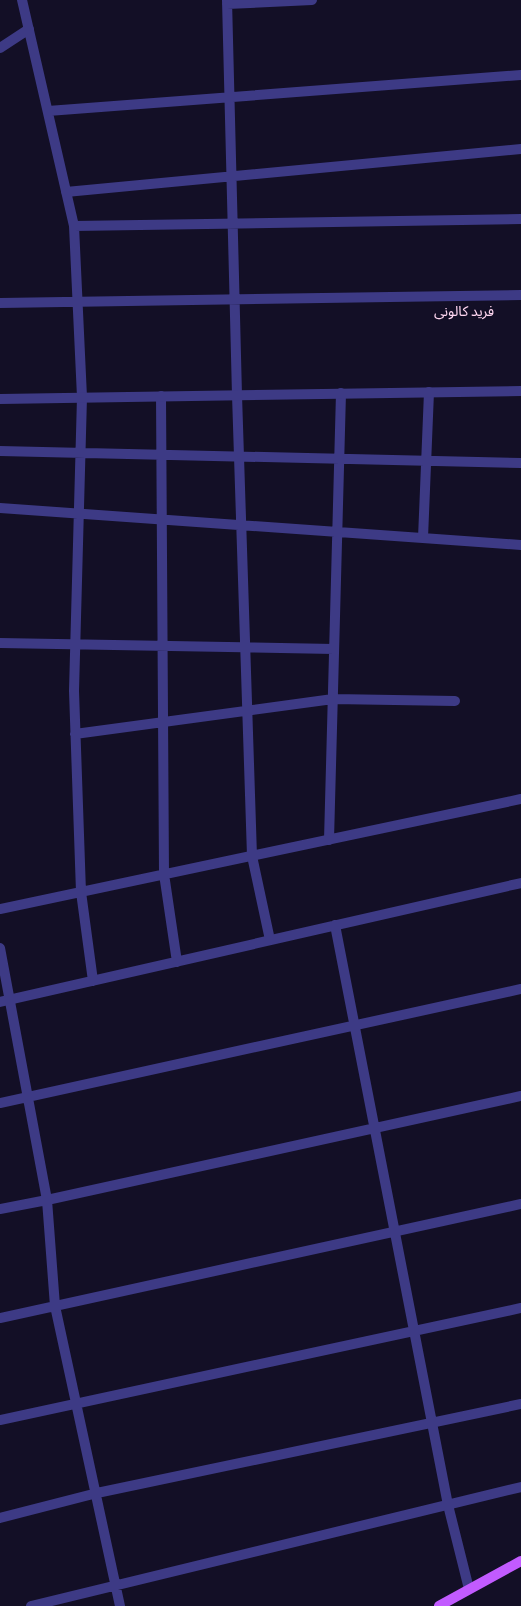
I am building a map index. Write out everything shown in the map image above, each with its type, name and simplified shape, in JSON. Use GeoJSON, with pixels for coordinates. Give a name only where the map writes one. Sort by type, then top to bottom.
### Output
{"type":"FeatureCollection","features":[{"type":"Feature","properties":{"kind":"main road"},"geometry":{"type":"LineString","coordinates":[[439,1606],[521,1561]]}},
{"type":"Feature","properties":{"kind":"street"},"geometry":{"type":"LineString","coordinates":[[22,0],[74,226],[82,397],[74,691],[81,892],[93,981]]}},
{"type":"Feature","properties":{"kind":"street"},"geometry":{"type":"LineString","coordinates":[[270,940],[252,856],[234,300],[227,2],[312,0]]}},
{"type":"Feature","properties":{"kind":"street"},"geometry":{"type":"LineString","coordinates":[[0,48],[29,29]]}},
{"type":"Feature","properties":{"kind":"street"},"geometry":{"type":"LineString","coordinates":[[48,111],[521,75]]}},
{"type":"Feature","properties":{"kind":"street"},"geometry":{"type":"LineString","coordinates":[[66,192],[521,149]]}},
{"type":"Feature","properties":{"kind":"street"},"geometry":{"type":"LineString","coordinates":[[74,226],[521,219]]}},
{"type":"Feature","properties":{"kind":"street"},"geometry":{"type":"LineString","coordinates":[[0,303],[521,295]]}},
{"type":"Feature","properties":{"kind":"street"},"geometry":{"type":"LineString","coordinates":[[0,399],[521,391]]}},
{"type":"Feature","properties":{"kind":"street"},"geometry":{"type":"LineString","coordinates":[[423,538],[429,392]]}},
{"type":"Feature","properties":{"kind":"street"},"geometry":{"type":"LineString","coordinates":[[329,840],[341,394]]}},
{"type":"Feature","properties":{"kind":"street"},"geometry":{"type":"LineString","coordinates":[[161,396],[164,874],[176,962]]}},
{"type":"Feature","properties":{"kind":"street"},"geometry":{"type":"LineString","coordinates":[[0,452],[521,463]]}},
{"type":"Feature","properties":{"kind":"street"},"geometry":{"type":"LineString","coordinates":[[0,508],[521,544]]}},
{"type":"Feature","properties":{"kind":"street"},"geometry":{"type":"LineString","coordinates":[[0,643],[334,649]]}},
{"type":"Feature","properties":{"kind":"street"},"geometry":{"type":"LineString","coordinates":[[76,734],[333,699],[455,701]]}},
{"type":"Feature","properties":{"kind":"street"},"geometry":{"type":"LineString","coordinates":[[0,909],[521,800]]}},
{"type":"Feature","properties":{"kind":"street"},"geometry":{"type":"LineString","coordinates":[[5,1001],[521,883]]}},
{"type":"Feature","properties":{"kind":"street"},"geometry":{"type":"LineString","coordinates":[[335,925],[448,1505],[469,1589]]}},
{"type":"Feature","properties":{"kind":"street"},"geometry":{"type":"LineString","coordinates":[[0,948],[5,1001],[28,1097],[47,1200],[55,1306],[97,1494],[120,1606]]}},
{"type":"Feature","properties":{"kind":"street"},"geometry":{"type":"LineString","coordinates":[[0,1103],[521,989]]}},
{"type":"Feature","properties":{"kind":"street"},"geometry":{"type":"LineString","coordinates":[[0,1209],[521,1096]]}},
{"type":"Feature","properties":{"kind":"street"},"geometry":{"type":"LineString","coordinates":[[0,1318],[521,1204]]}},
{"type":"Feature","properties":{"kind":"street"},"geometry":{"type":"LineString","coordinates":[[0,1420],[521,1308]]}},
{"type":"Feature","properties":{"kind":"street"},"geometry":{"type":"LineString","coordinates":[[0,1518],[97,1494],[521,1404]]}},
{"type":"Feature","properties":{"kind":"street"},"geometry":{"type":"LineString","coordinates":[[31,1606],[521,1487]]}},
{"type":"Feature","properties":{"kind":"district","name":"فرید کالونی"},"geometry":{"type":"Point","coordinates":[464,312]}}]}
